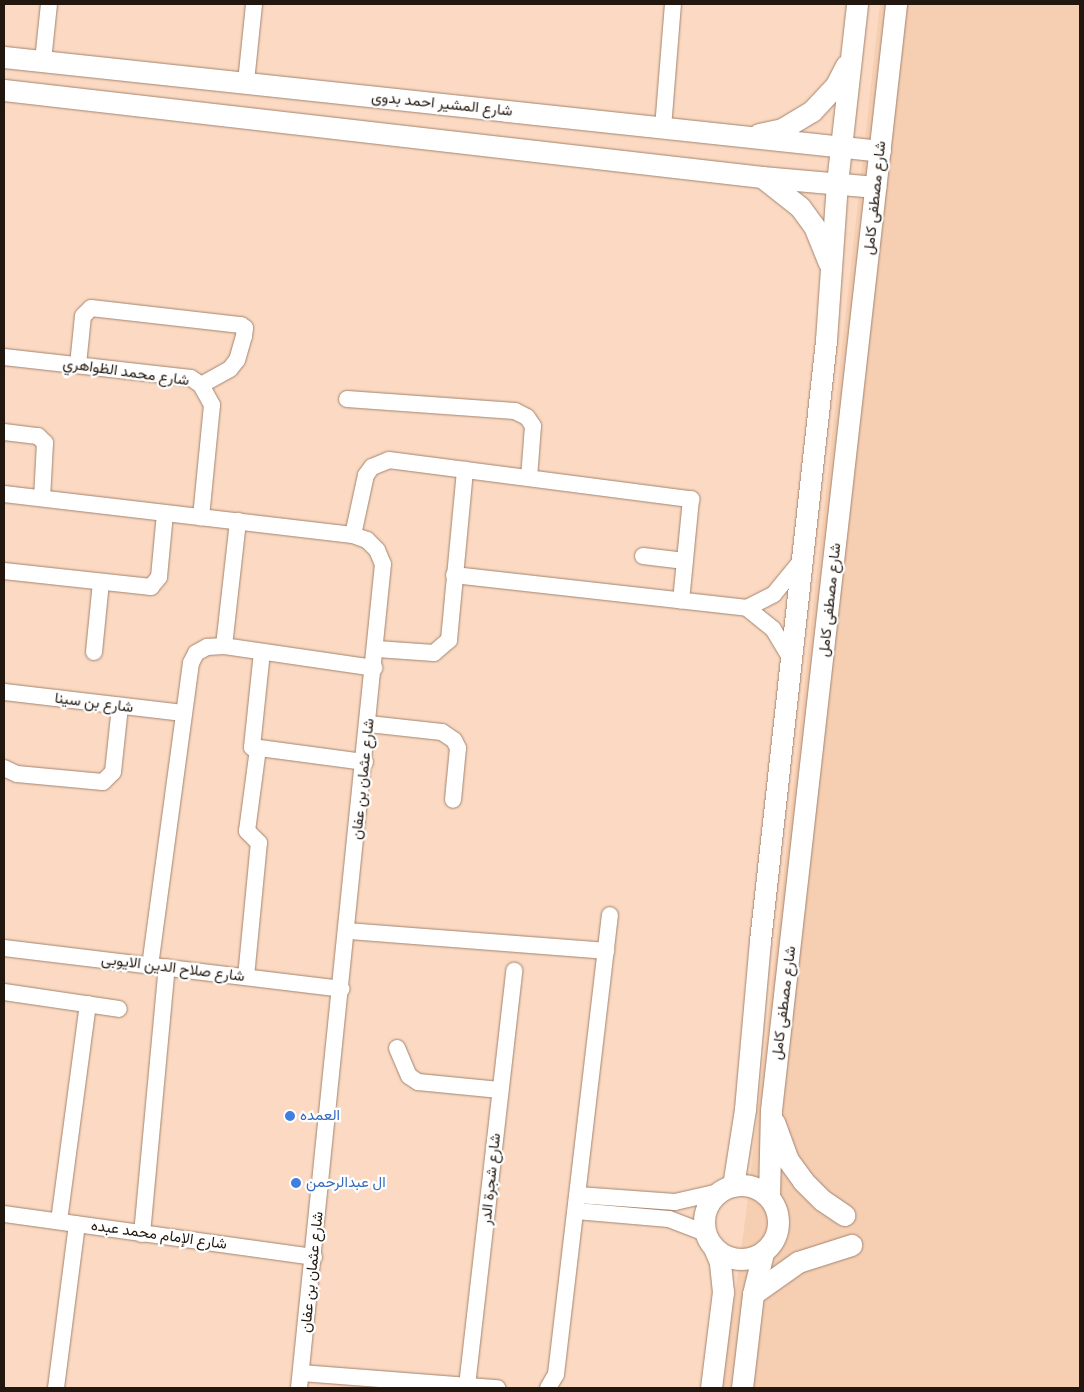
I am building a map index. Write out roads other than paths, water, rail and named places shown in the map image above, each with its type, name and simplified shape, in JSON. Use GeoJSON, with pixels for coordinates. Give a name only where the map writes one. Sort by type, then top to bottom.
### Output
{"type":"FeatureCollection","features":[{"type":"Feature","properties":{"kind":"street"},"geometry":{"type":"LineString","coordinates":[[43,61],[49,4]]}},
{"type":"Feature","properties":{"kind":"street"},"geometry":{"type":"LineString","coordinates":[[246,82],[254,4]]}},
{"type":"Feature","properties":{"kind":"street"},"geometry":{"type":"LineString","coordinates":[[663,128],[673,4]]}},
{"type":"Feature","properties":{"kind":"street","name":"شارع مصطفى كامل"},"geometry":{"type":"LineString","coordinates":[[726,1189],[743,1129],[832,277],[837,183],[857,4]]}},
{"type":"Feature","properties":{"kind":"street","name":"شارع مصطفى كامل"},"geometry":{"type":"LineString","coordinates":[[769,1197],[771,1110],[896,4]]}},
{"type":"Feature","properties":{"kind":"street"},"geometry":{"type":"LineString","coordinates":[[747,137],[782,129],[812,111],[836,85],[852,53]]}},
{"type":"Feature","properties":{"kind":"street","name":"شارع المشير احمد بدوى"},"geometry":{"type":"LineString","coordinates":[[4,57],[880,151]]}},
{"type":"Feature","properties":{"kind":"street"},"geometry":{"type":"LineString","coordinates":[[4,90],[762,177],[876,187]]}},
{"type":"Feature","properties":{"kind":"street"},"geometry":{"type":"LineString","coordinates":[[762,177],[782,190],[814,226],[824,248],[832,277]]}},
{"type":"Feature","properties":{"kind":"street"},"geometry":{"type":"LineString","coordinates":[[78,365],[83,316],[88,309],[241,325],[245,328],[237,360],[230,369],[201,385]]}},
{"type":"Feature","properties":{"kind":"street","name":"شارع محمد الظواهري"},"geometry":{"type":"LineString","coordinates":[[4,357],[191,378],[201,385],[212,405],[201,517]]}},
{"type":"Feature","properties":{"kind":"street"},"geometry":{"type":"LineString","coordinates":[[347,399],[515,412],[527,417],[533,426],[529,478]]}},
{"type":"Feature","properties":{"kind":"street"},"geometry":{"type":"LineString","coordinates":[[4,432],[38,436],[45,442],[42,498]]}},
{"type":"Feature","properties":{"kind":"street"},"geometry":{"type":"LineString","coordinates":[[353,535],[366,475],[380,462],[389,460],[691,499],[681,601]]}},
{"type":"Feature","properties":{"kind":"street"},"geometry":{"type":"LineString","coordinates":[[377,649],[434,653],[443,648],[448,640],[465,470]]}},
{"type":"Feature","properties":{"kind":"street","name":"شارع عثمان بن عفان"},"geometry":{"type":"LineString","coordinates":[[4,494],[353,535],[367,540],[377,550],[383,564],[377,649],[300,1381]]}},
{"type":"Feature","properties":{"kind":"street"},"geometry":{"type":"LineString","coordinates":[[4,571],[151,587],[156,583],[165,513]]}},
{"type":"Feature","properties":{"kind":"street"},"geometry":{"type":"LineString","coordinates":[[224,646],[238,521]]}},
{"type":"Feature","properties":{"kind":"street"},"geometry":{"type":"LineString","coordinates":[[643,556],[685,561]]}},
{"type":"Feature","properties":{"kind":"street"},"geometry":{"type":"LineString","coordinates":[[747,608],[774,594],[785,584],[802,559]]}},
{"type":"Feature","properties":{"kind":"street"},"geometry":{"type":"LineString","coordinates":[[454,575],[747,608],[773,629],[792,660]]}},
{"type":"Feature","properties":{"kind":"street"},"geometry":{"type":"LineString","coordinates":[[94,652],[101,582]]}},
{"type":"Feature","properties":{"kind":"street"},"geometry":{"type":"LineString","coordinates":[[150,966],[191,663],[196,653],[207,647],[224,646],[374,668]]}},
{"type":"Feature","properties":{"kind":"street"},"geometry":{"type":"LineString","coordinates":[[262,652],[251,742],[252,747],[365,762]]}},
{"type":"Feature","properties":{"kind":"street","name":"شارع بن سينا"},"geometry":{"type":"LineString","coordinates":[[4,692],[184,714]]}},
{"type":"Feature","properties":{"kind":"street"},"geometry":{"type":"LineString","coordinates":[[4,768],[17,774],[103,782],[113,772],[120,706]]}},
{"type":"Feature","properties":{"kind":"street"},"geometry":{"type":"LineString","coordinates":[[369,724],[442,732],[454,740],[458,748],[453,800]]}},
{"type":"Feature","properties":{"kind":"street"},"geometry":{"type":"LineString","coordinates":[[246,978],[259,843],[247,831],[258,749]]}},
{"type":"Feature","properties":{"kind":"street"},"geometry":{"type":"LineString","coordinates":[[548,1388],[556,1374],[610,915]]}},
{"type":"Feature","properties":{"kind":"street"},"geometry":{"type":"LineString","coordinates":[[348,931],[606,951]]}},
{"type":"Feature","properties":{"kind":"street","name":"شارع صلاح الدين الايوبى"},"geometry":{"type":"LineString","coordinates":[[4,948],[342,989]]}},
{"type":"Feature","properties":{"kind":"street"},"geometry":{"type":"LineString","coordinates":[[142,1234],[167,967]]}},
{"type":"Feature","properties":{"kind":"street","name":"شارع شجرة الدر"},"geometry":{"type":"LineString","coordinates":[[467,1386],[514,971]]}},
{"type":"Feature","properties":{"kind":"street"},"geometry":{"type":"LineString","coordinates":[[4,992],[119,1009]]}},
{"type":"Feature","properties":{"kind":"street"},"geometry":{"type":"LineString","coordinates":[[58,1221],[88,1004]]}},
{"type":"Feature","properties":{"kind":"street"},"geometry":{"type":"LineString","coordinates":[[397,1048],[409,1076],[418,1082],[500,1090]]}},
{"type":"Feature","properties":{"kind":"street"},"geometry":{"type":"LineString","coordinates":[[771,1110],[777,1136],[798,1174],[822,1200],[844,1214]]}},
{"type":"Feature","properties":{"kind":"street"},"geometry":{"type":"LineString","coordinates":[[743,1129],[744,1135],[755,1142],[766,1138],[770,1132]]}},
{"type":"Feature","properties":{"kind":"street"},"geometry":{"type":"LineString","coordinates":[[577,1203],[675,1202],[726,1189],[748,1186],[769,1197],[777,1213],[778,1231],[763,1253],[753,1299],[742,1388]]}},
{"type":"Feature","properties":{"kind":"street"},"geometry":{"type":"LineString","coordinates":[[711,1388],[722,1302],[722,1277],[709,1241],[704,1215],[726,1189]]}},
{"type":"Feature","properties":{"kind":"street"},"geometry":{"type":"LineString","coordinates":[[577,1203],[670,1219],[709,1241],[727,1257],[743,1260],[763,1253]]}},
{"type":"Feature","properties":{"kind":"street","name":"شارع الإمام محمد عبده"},"geometry":{"type":"LineString","coordinates":[[4,1214],[314,1257]]}},
{"type":"Feature","properties":{"kind":"street"},"geometry":{"type":"LineString","coordinates":[[56,1388],[77,1224]]}},
{"type":"Feature","properties":{"kind":"street"},"geometry":{"type":"LineString","coordinates":[[753,1299],[798,1262],[852,1245]]}},
{"type":"Feature","properties":{"kind":"street"},"geometry":{"type":"LineString","coordinates":[[722,1302],[737,1296],[753,1299]]}},
{"type":"Feature","properties":{"kind":"street"},"geometry":{"type":"LineString","coordinates":[[300,1381],[497,1388]]}},
{"type":"Feature","properties":{"kind":"place","name":"العمده"},"geometry":{"type":"Point","coordinates":[290,1116]}},
{"type":"Feature","properties":{"kind":"place","name":"ال عبدالرحمن"},"geometry":{"type":"Point","coordinates":[296,1183]}}]}
